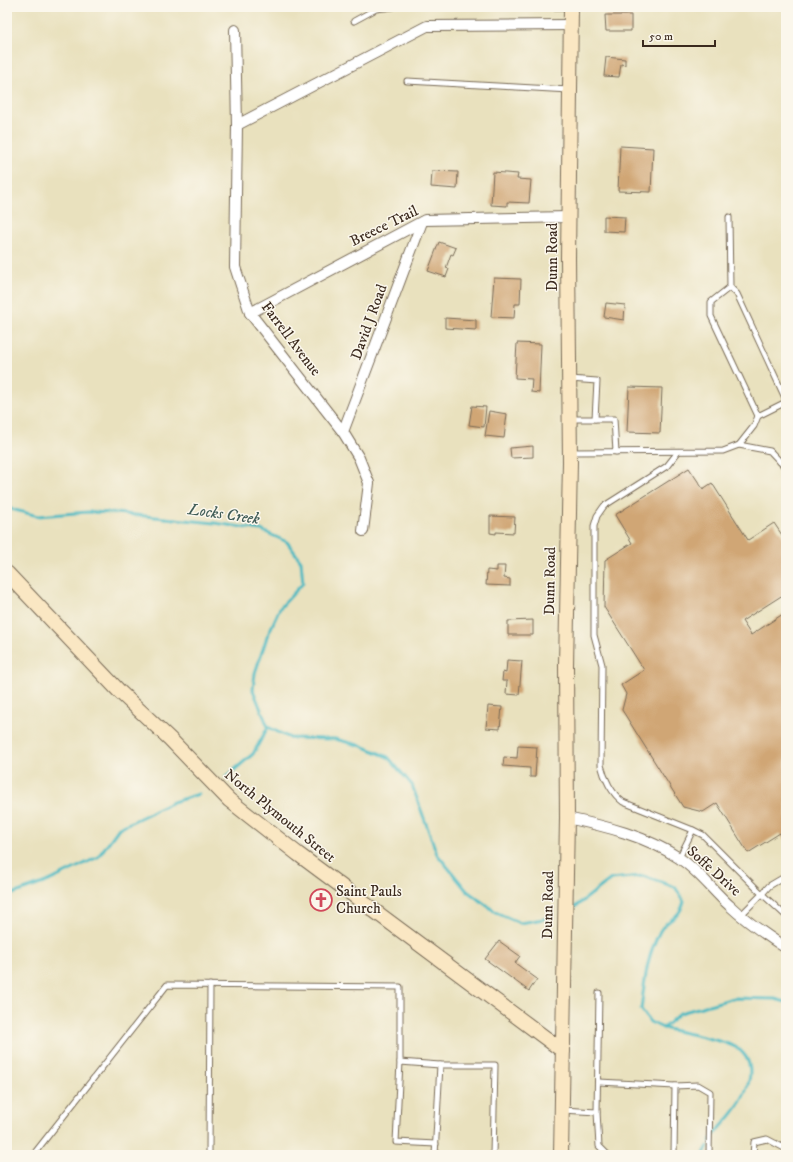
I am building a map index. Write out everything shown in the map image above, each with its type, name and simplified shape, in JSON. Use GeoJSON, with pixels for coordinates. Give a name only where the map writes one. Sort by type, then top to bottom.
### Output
{"type":"FeatureCollection","features":[{"type":"Feature","properties":{"kind":"main road","name":"Dunn Road"},"geometry":{"type":"LineString","coordinates":[[561,1155],[567,818],[566,665],[570,452],[569,217],[571,7]]}},
{"type":"Feature","properties":{"kind":"main road","name":"North Plymouth Street"},"geometry":{"type":"LineString","coordinates":[[7,573],[120,692],[170,739],[229,800],[298,854],[562,1051]]}},
{"type":"Feature","properties":{"kind":"street"},"geometry":{"type":"LineString","coordinates":[[238,124],[427,26],[570,24]]}},
{"type":"Feature","properties":{"kind":"street","name":"Farrell Avenue"},"geometry":{"type":"LineString","coordinates":[[235,30],[238,124],[235,267],[250,313],[343,432],[359,458],[369,483],[363,531]]}},
{"type":"Feature","properties":{"kind":"street","name":"Breece Trail"},"geometry":{"type":"LineString","coordinates":[[250,313],[425,220],[569,217]]}},
{"type":"Feature","properties":{"kind":"street","name":"David J Road"},"geometry":{"type":"LineString","coordinates":[[343,432],[422,222]]}},
{"type":"Feature","properties":{"kind":"street","name":"Soffe Drive"},"geometry":{"type":"LineString","coordinates":[[567,818],[596,824],[667,850],[679,858],[741,915],[786,948]]}},
{"type":"Feature","properties":{"kind":"lane"},"geometry":{"type":"LineString","coordinates":[[354,21],[376,8],[393,7]]}},
{"type":"Feature","properties":{"kind":"lane"},"geometry":{"type":"LineString","coordinates":[[534,7],[571,7]]}},
{"type":"Feature","properties":{"kind":"lane"},"geometry":{"type":"LineString","coordinates":[[407,81],[570,90]]}},
{"type":"Feature","properties":{"kind":"lane"},"geometry":{"type":"LineString","coordinates":[[570,452],[723,451],[738,445],[754,426],[758,416],[786,401],[737,294],[730,287],[729,217]]}},
{"type":"Feature","properties":{"kind":"lane"},"geometry":{"type":"LineString","coordinates":[[730,287],[711,302],[711,316],[758,416]]}},
{"type":"Feature","properties":{"kind":"lane"},"geometry":{"type":"LineString","coordinates":[[569,379],[597,381],[595,419]]}},
{"type":"Feature","properties":{"kind":"lane"},"geometry":{"type":"LineString","coordinates":[[569,419],[614,419],[616,452]]}},
{"type":"Feature","properties":{"kind":"lane"},"geometry":{"type":"LineString","coordinates":[[738,445],[770,451],[786,468]]}},
{"type":"Feature","properties":{"kind":"lane"},"geometry":{"type":"LineString","coordinates":[[678,452],[667,466],[604,506],[596,516],[594,526],[594,635],[602,665],[601,765],[604,777],[619,799],[623,802],[704,835],[762,894],[785,913]]}},
{"type":"Feature","properties":{"kind":"lane"},"geometry":{"type":"LineString","coordinates":[[780,462],[786,459]]}},
{"type":"Feature","properties":{"kind":"lane"},"geometry":{"type":"LineString","coordinates":[[679,858],[693,830]]}},
{"type":"Feature","properties":{"kind":"lane"},"geometry":{"type":"LineString","coordinates":[[741,915],[769,886],[786,876]]}},
{"type":"Feature","properties":{"kind":"lane"},"geometry":{"type":"LineString","coordinates":[[33,1155],[167,984],[400,987],[400,1062],[396,1142],[436,1144]]}},
{"type":"Feature","properties":{"kind":"lane"},"geometry":{"type":"LineString","coordinates":[[209,1155],[210,985]]}},
{"type":"Feature","properties":{"kind":"lane"},"geometry":{"type":"LineString","coordinates":[[598,993],[597,1112],[599,1146],[608,1155]]}},
{"type":"Feature","properties":{"kind":"lane"},"geometry":{"type":"LineString","coordinates":[[400,1062],[440,1065],[495,1065],[493,1155]]}},
{"type":"Feature","properties":{"kind":"lane"},"geometry":{"type":"LineString","coordinates":[[435,1155],[440,1065]]}},
{"type":"Feature","properties":{"kind":"lane"},"geometry":{"type":"LineString","coordinates":[[598,1082],[676,1086],[698,1085],[710,1092],[709,1155]]}},
{"type":"Feature","properties":{"kind":"lane"},"geometry":{"type":"LineString","coordinates":[[674,1155],[676,1086]]}},
{"type":"Feature","properties":{"kind":"lane"},"geometry":{"type":"LineString","coordinates":[[561,1110],[597,1112]]}},
{"type":"Feature","properties":{"kind":"lane"},"geometry":{"type":"LineString","coordinates":[[753,1155],[754,1142],[767,1139],[786,1149]]}},
{"type":"Feature","properties":{"kind":"building"},"geometry":{"type":"Polygon","coordinates":[[[605,15],[631,15],[631,31],[606,31],[605,15]]]}},
{"type":"Feature","properties":{"kind":"building"},"geometry":{"type":"Polygon","coordinates":[[[606,57],[625,59],[625,65],[621,64],[619,77],[604,76],[606,57]]]}},
{"type":"Feature","properties":{"kind":"building"},"geometry":{"type":"Polygon","coordinates":[[[620,146],[653,148],[651,192],[618,191],[620,146]]]}},
{"type":"Feature","properties":{"kind":"building"},"geometry":{"type":"Polygon","coordinates":[[[432,171],[458,172],[457,189],[431,187],[432,171]]]}},
{"type":"Feature","properties":{"kind":"building"},"geometry":{"type":"Polygon","coordinates":[[[493,172],[518,174],[517,179],[531,180],[529,203],[507,202],[507,206],[491,205],[493,172]]]}},
{"type":"Feature","properties":{"kind":"building"},"geometry":{"type":"Polygon","coordinates":[[[604,216],[625,217],[624,232],[604,231],[604,216]]]}},
{"type":"Feature","properties":{"kind":"building"},"geometry":{"type":"Polygon","coordinates":[[[439,242],[456,248],[453,255],[451,254],[446,268],[449,269],[446,277],[428,271],[439,242]]]}},
{"type":"Feature","properties":{"kind":"building"},"geometry":{"type":"Polygon","coordinates":[[[494,278],[521,279],[520,304],[515,304],[514,318],[491,317],[494,278]]]}},
{"type":"Feature","properties":{"kind":"building"},"geometry":{"type":"Polygon","coordinates":[[[606,303],[625,305],[624,320],[604,317],[606,303]]]}},
{"type":"Feature","properties":{"kind":"building"},"geometry":{"type":"Polygon","coordinates":[[[445,318],[476,320],[476,330],[445,328],[445,318]]]}},
{"type":"Feature","properties":{"kind":"building"},"geometry":{"type":"Polygon","coordinates":[[[517,343],[541,344],[539,393],[531,392],[532,379],[515,378],[517,343]]]}},
{"type":"Feature","properties":{"kind":"building"},"geometry":{"type":"Polygon","coordinates":[[[629,387],[662,388],[660,433],[627,432],[629,387]]]}},
{"type":"Feature","properties":{"kind":"building"},"geometry":{"type":"Polygon","coordinates":[[[472,406],[486,407],[484,427],[469,425],[472,406]]]}},
{"type":"Feature","properties":{"kind":"building"},"geometry":{"type":"Polygon","coordinates":[[[489,411],[507,414],[504,438],[485,436],[489,411]]]}},
{"type":"Feature","properties":{"kind":"building"},"geometry":{"type":"Polygon","coordinates":[[[533,446],[533,457],[511,458],[510,448],[533,446]]]}},
{"type":"Feature","properties":{"kind":"building"},"geometry":{"type":"Polygon","coordinates":[[[689,468],[703,489],[712,483],[748,540],[774,523],[786,541],[786,593],[742,621],[751,635],[786,612],[786,842],[780,833],[748,853],[717,803],[703,812],[683,807],[622,710],[626,694],[621,685],[644,670],[604,607],[605,560],[632,543],[615,515],[689,468]]]}},
{"type":"Feature","properties":{"kind":"building"},"geometry":{"type":"Polygon","coordinates":[[[490,516],[515,517],[514,533],[490,533],[490,516]]]}},
{"type":"Feature","properties":{"kind":"building"},"geometry":{"type":"Polygon","coordinates":[[[497,566],[505,566],[504,578],[510,579],[510,586],[486,585],[487,570],[497,571],[497,566]]]}},
{"type":"Feature","properties":{"kind":"building"},"geometry":{"type":"Polygon","coordinates":[[[533,620],[533,635],[508,635],[508,621],[533,620]]]}},
{"type":"Feature","properties":{"kind":"building"},"geometry":{"type":"Polygon","coordinates":[[[507,660],[522,661],[519,695],[506,694],[507,681],[502,681],[503,672],[506,673],[507,660]]]}},
{"type":"Feature","properties":{"kind":"building"},"geometry":{"type":"Polygon","coordinates":[[[488,706],[502,707],[500,729],[486,728],[488,706]]]}},
{"type":"Feature","properties":{"kind":"building"},"geometry":{"type":"Polygon","coordinates":[[[518,746],[537,747],[535,777],[530,777],[530,768],[503,766],[504,757],[517,758],[518,746]]]}},
{"type":"Feature","properties":{"kind":"building"},"geometry":{"type":"Polygon","coordinates":[[[499,941],[520,956],[515,963],[537,979],[529,991],[485,959],[499,941]]]}},
{"type":"Feature","properties":{"kind":"waterway","name":"Locks Creek"},"geometry":{"type":"LineString","coordinates":[[7,508],[38,516],[88,512],[115,513],[215,523],[261,530],[287,542],[301,561],[303,583],[280,608],[267,637],[255,673],[253,690],[268,727],[290,738],[335,739],[362,746],[388,757],[412,785],[437,854],[467,891],[497,913],[520,923],[549,918]]}},
{"type":"Feature","properties":{"kind":"waterway"},"geometry":{"type":"LineString","coordinates":[[226,777],[253,754],[268,727]]}},
{"type":"Feature","properties":{"kind":"waterway"},"geometry":{"type":"LineString","coordinates":[[7,896],[49,881],[98,857],[119,828],[173,802],[199,794]]}},
{"type":"Feature","properties":{"kind":"waterway","name":"Locks Creek"},"geometry":{"type":"LineString","coordinates":[[575,907],[611,879],[643,876],[675,887],[684,901],[679,912],[663,927],[655,941],[647,969],[641,1009],[650,1022],[663,1028],[680,1013],[734,998],[775,999],[786,1002]]}},
{"type":"Feature","properties":{"kind":"waterway"},"geometry":{"type":"LineString","coordinates":[[663,1028],[713,1039],[731,1045],[737,1048],[748,1062],[750,1078],[744,1095],[732,1114],[710,1141]]}},
{"type":"Feature","properties":{"kind":"waterway"},"geometry":{"type":"LineString","coordinates":[[703,1155],[708,1146]]}},
{"type":"Feature","properties":{"kind":"place","name":"Saint Pauls Church"},"geometry":{"type":"Point","coordinates":[321,900]}}]}
